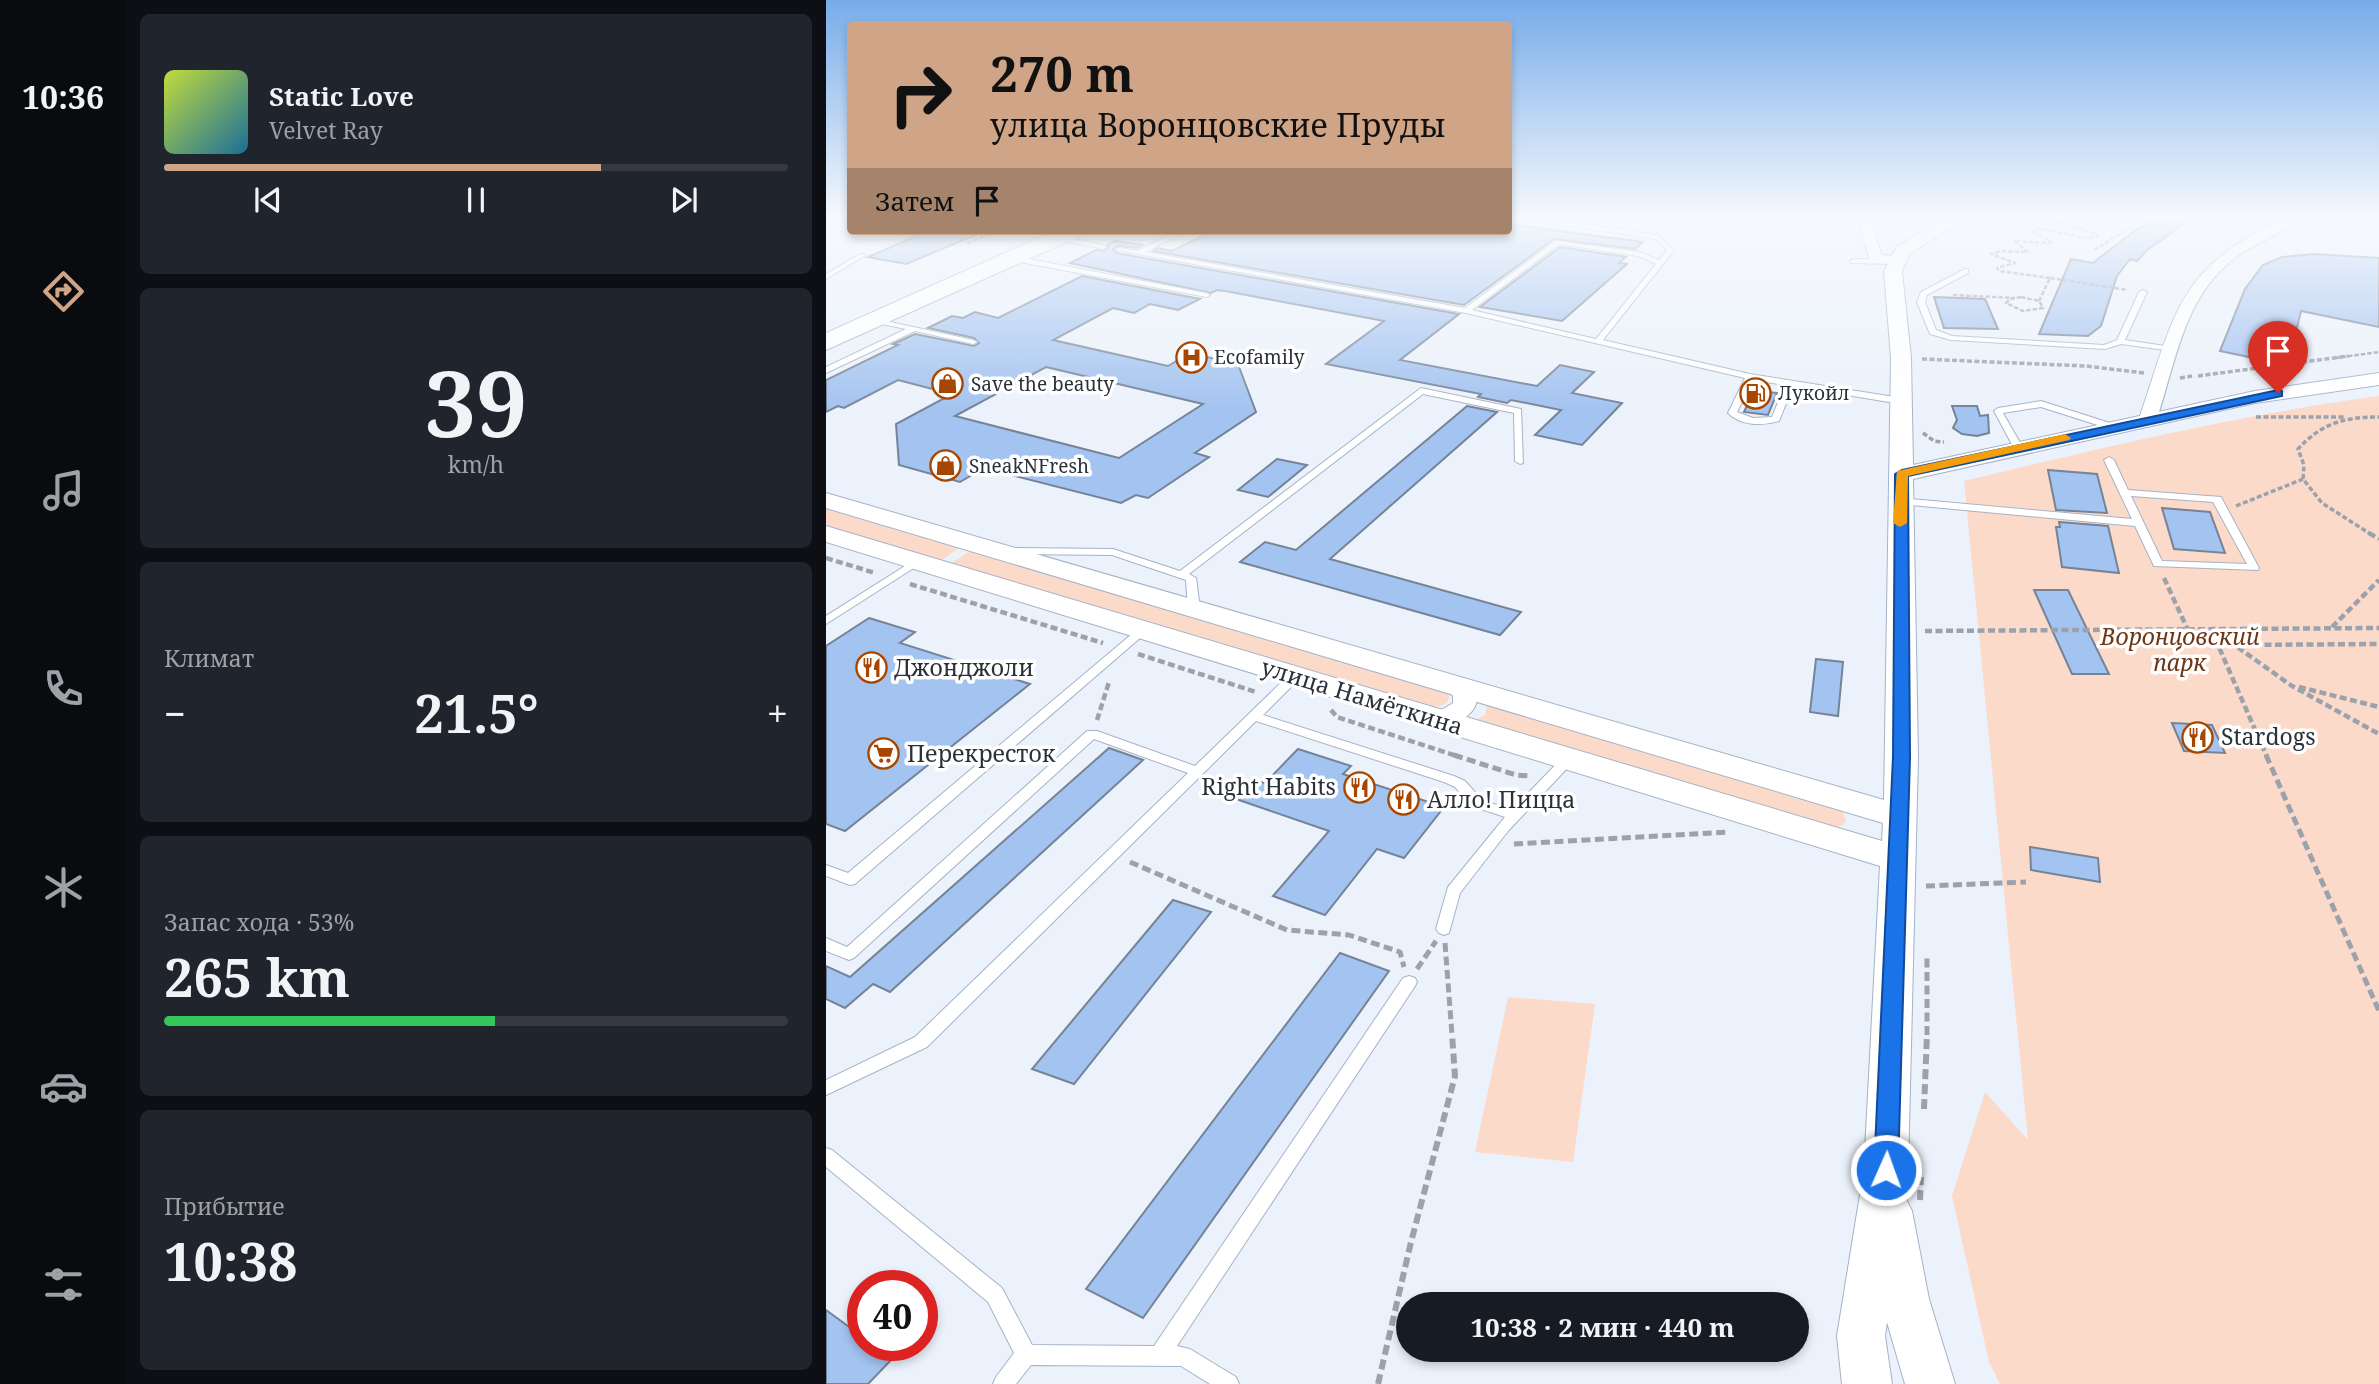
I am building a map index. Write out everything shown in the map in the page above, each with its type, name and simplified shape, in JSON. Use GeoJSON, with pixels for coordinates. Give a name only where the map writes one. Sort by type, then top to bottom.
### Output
{"type":"FeatureCollection","features":[{"type":"Feature","properties":{"kind":"main road"},"geometry":{"type":"LineString","coordinates":[[826,323],[934,281]]}},
{"type":"Feature","properties":{"kind":"main road"},"geometry":{"type":"LineString","coordinates":[[826,342],[963,281]]}},
{"type":"Feature","properties":{"kind":"street"},"geometry":{"type":"LineString","coordinates":[[1892,281],[1901,358],[1900,816],[1912,866],[1903,1170],[1896,1261],[1912,1335],[1930,1384]]}},
{"type":"Feature","properties":{"kind":"street"},"geometry":{"type":"LineString","coordinates":[[2148,419],[2172,349],[2197,288],[2204,281]]}},
{"type":"Feature","properties":{"kind":"street"},"geometry":{"type":"LineString","coordinates":[[1901,488],[1966,460],[2018,448],[2290,391],[2379,379]]}},
{"type":"Feature","properties":{"kind":"street"},"geometry":{"type":"LineString","coordinates":[[1901,433],[1914,444],[1930,451],[1966,460]]}},
{"type":"Feature","properties":{"kind":"street","name":"улица Намёткина"},"geometry":{"type":"LineString","coordinates":[[826,500],[1900,816]]}},
{"type":"Feature","properties":{"kind":"street","name":"улица Намёткина"},"geometry":{"type":"LineString","coordinates":[[826,534],[1912,866]]}},
{"type":"Feature","properties":{"kind":"street"},"geometry":{"type":"LineString","coordinates":[[1425,716],[1443,717],[1460,711],[1467,700],[1466,694],[1455,685]]}},
{"type":"Feature","properties":{"kind":"street"},"geometry":{"type":"LineString","coordinates":[[1854,1384],[1861,1336],[1903,1170]]}},
{"type":"Feature","properties":{"kind":"street"},"geometry":{"type":"LineString","coordinates":[[1861,1336],[1867,1384]]}},
{"type":"Feature","properties":{"kind":"lane"},"geometry":{"type":"LineString","coordinates":[[1131,281],[1206,295]]}},
{"type":"Feature","properties":{"kind":"lane"},"geometry":{"type":"LineString","coordinates":[[1294,281],[1466,311],[1750,377],[1901,401]]}},
{"type":"Feature","properties":{"kind":"lane"},"geometry":{"type":"LineString","coordinates":[[1466,311],[1507,281]]}},
{"type":"Feature","properties":{"kind":"lane"},"geometry":{"type":"LineString","coordinates":[[1599,340],[1647,281]]}},
{"type":"Feature","properties":{"kind":"lane"},"geometry":{"type":"LineString","coordinates":[[1948,281],[1924,294],[1921,302],[1933,332],[1951,338],[2105,347],[2120,342],[2172,349]]}},
{"type":"Feature","properties":{"kind":"lane"},"geometry":{"type":"LineString","coordinates":[[2120,342],[2143,292]]}},
{"type":"Feature","properties":{"kind":"lane"},"geometry":{"type":"LineString","coordinates":[[875,320],[973,342]]}},
{"type":"Feature","properties":{"kind":"lane"},"geometry":{"type":"LineString","coordinates":[[826,370],[913,329]]}},
{"type":"Feature","properties":{"kind":"lane"},"geometry":{"type":"LineString","coordinates":[[1750,377],[1732,413],[1737,418],[1764,421],[1776,419],[1790,383]]}},
{"type":"Feature","properties":{"kind":"lane"},"geometry":{"type":"LineString","coordinates":[[1186,576],[1422,391],[1518,411],[1520,461]]}},
{"type":"Feature","properties":{"kind":"lane"},"geometry":{"type":"LineString","coordinates":[[2018,448],[1998,411],[2041,404],[2113,427]]}},
{"type":"Feature","properties":{"kind":"lane"},"geometry":{"type":"LineString","coordinates":[[2109,460],[2158,564],[2254,568],[2217,499],[2126,493]]}},
{"type":"Feature","properties":{"kind":"lane"},"geometry":{"type":"LineString","coordinates":[[1901,488],[2139,523]]}},
{"type":"Feature","properties":{"kind":"lane"},"geometry":{"type":"LineString","coordinates":[[1000,551],[1113,552],[1186,576]]}},
{"type":"Feature","properties":{"kind":"lane"},"geometry":{"type":"LineString","coordinates":[[826,621],[916,562]]}},
{"type":"Feature","properties":{"kind":"lane"},"geometry":{"type":"LineString","coordinates":[[1186,576],[1194,609]]}},
{"type":"Feature","properties":{"kind":"lane"},"geometry":{"type":"LineString","coordinates":[[826,870],[850,880],[1143,630]]}},
{"type":"Feature","properties":{"kind":"lane"},"geometry":{"type":"LineString","coordinates":[[826,1088],[921,1042],[1294,677]]}},
{"type":"Feature","properties":{"kind":"lane"},"geometry":{"type":"LineString","coordinates":[[1253,716],[1449,779],[1460,784],[1477,803],[1516,816]]}},
{"type":"Feature","properties":{"kind":"lane"},"geometry":{"type":"LineString","coordinates":[[826,944],[849,954],[1092,734],[1196,771]]}},
{"type":"Feature","properties":{"kind":"lane"},"geometry":{"type":"LineString","coordinates":[[1444,929],[1453,891],[1489,845],[1567,760]]}},
{"type":"Feature","properties":{"kind":"lane"},"geometry":{"type":"LineString","coordinates":[[1160,1354],[1409,982]]}},
{"type":"Feature","properties":{"kind":"lane"},"geometry":{"type":"LineString","coordinates":[[826,1156],[995,1296],[1026,1355]]}},
{"type":"Feature","properties":{"kind":"lane"},"geometry":{"type":"LineString","coordinates":[[1026,1355],[1183,1356],[1229,1384]]}},
{"type":"Feature","properties":{"kind":"lane"},"geometry":{"type":"LineString","coordinates":[[1003,1384],[1026,1355]]}},
{"type":"Feature","properties":{"kind":"path"},"geometry":{"type":"LineString","coordinates":[[2039,301],[2049,281]]}},
{"type":"Feature","properties":{"kind":"path"},"geometry":{"type":"LineString","coordinates":[[2067,281],[2143,292]]}},
{"type":"Feature","properties":{"kind":"path"},"geometry":{"type":"LineString","coordinates":[[1924,294],[2039,301]]}},
{"type":"Feature","properties":{"kind":"path"},"geometry":{"type":"LineString","coordinates":[[2015,298],[2007,300],[2007,305],[2022,311],[2043,308],[2039,301]]}},
{"type":"Feature","properties":{"kind":"path"},"geometry":{"type":"LineString","coordinates":[[2198,376],[2379,352]]}},
{"type":"Feature","properties":{"kind":"path"},"geometry":{"type":"LineString","coordinates":[[1901,358],[2086,366],[2163,376]]}},
{"type":"Feature","properties":{"kind":"path"},"geometry":{"type":"LineString","coordinates":[[2248,417],[2379,417]]}},
{"type":"Feature","properties":{"kind":"path"},"geometry":{"type":"LineString","coordinates":[[2350,417],[2317,429],[2298,449],[2304,466],[2303,479],[2322,503],[2379,539]]}},
{"type":"Feature","properties":{"kind":"path"},"geometry":{"type":"LineString","coordinates":[[2223,511],[2303,479]]}},
{"type":"Feature","properties":{"kind":"path"},"geometry":{"type":"LineString","coordinates":[[826,558],[1120,649],[1092,734]]}},
{"type":"Feature","properties":{"kind":"path"},"geometry":{"type":"LineString","coordinates":[[2158,564],[2187,628]]}},
{"type":"Feature","properties":{"kind":"path"},"geometry":{"type":"LineString","coordinates":[[2331,628],[2379,580]]}},
{"type":"Feature","properties":{"kind":"path"},"geometry":{"type":"LineString","coordinates":[[1921,639],[1920,630],[2379,628]]}},
{"type":"Feature","properties":{"kind":"path"},"geometry":{"type":"LineString","coordinates":[[2211,629],[2292,685],[2379,734]]}},
{"type":"Feature","properties":{"kind":"path"},"geometry":{"type":"LineString","coordinates":[[2211,629],[2379,1011]]}},
{"type":"Feature","properties":{"kind":"path"},"geometry":{"type":"LineString","coordinates":[[2231,645],[2379,644]]}},
{"type":"Feature","properties":{"kind":"path"},"geometry":{"type":"LineString","coordinates":[[2292,685],[2379,708]]}},
{"type":"Feature","properties":{"kind":"path"},"geometry":{"type":"LineString","coordinates":[[1489,845],[1738,832]]}},
{"type":"Feature","properties":{"kind":"path"},"geometry":{"type":"LineString","coordinates":[[1113,854],[1287,930],[1349,935],[1399,953],[1409,982]]}},
{"type":"Feature","properties":{"kind":"path"},"geometry":{"type":"LineString","coordinates":[[1912,866],[1926,886],[1926,899]]}},
{"type":"Feature","properties":{"kind":"path"},"geometry":{"type":"LineString","coordinates":[[1926,886],[2026,882]]}},
{"type":"Feature","properties":{"kind":"path"},"geometry":{"type":"LineString","coordinates":[[1409,982],[1444,929]]}},
{"type":"Feature","properties":{"kind":"path"},"geometry":{"type":"LineString","coordinates":[[1378,1384],[1411,1242],[1455,1076],[1444,929]]}},
{"type":"Feature","properties":{"kind":"path"},"geometry":{"type":"LineString","coordinates":[[1923,1115],[1928,1005],[1927,952]]}},
{"type":"Feature","properties":{"kind":"path"},"geometry":{"type":"LineString","coordinates":[[1903,1170],[1919,1212]]}},
{"type":"Feature","properties":{"kind":"green space","name":"Воронцовский парк"},"geometry":{"type":"Polygon","coordinates":[[[2379,396],[2379,1384],[2000,1384],[1989,1362],[1952,1196],[1985,1092],[2028,1140],[1964,481],[2222,423],[2379,396]]]}},
{"type":"Feature","properties":{"kind":"green space"},"geometry":{"type":"Polygon","coordinates":[[[826,509],[959,548],[940,561],[826,527],[826,509]]]}},
{"type":"Feature","properties":{"kind":"green space"},"geometry":{"type":"Polygon","coordinates":[[[970,551],[1446,691],[1448,702],[1432,707],[950,564],[970,551]]]}},
{"type":"Feature","properties":{"kind":"green space"},"geometry":{"type":"Polygon","coordinates":[[[1487,705],[1841,808],[1846,821],[1833,828],[1473,721],[1485,715],[1487,705]]]}},
{"type":"Feature","properties":{"kind":"green space"},"geometry":{"type":"Polygon","coordinates":[[[1508,997],[1595,1004],[1573,1162],[1475,1152],[1508,997]]]}},
{"type":"Feature","properties":{"kind":"building"},"geometry":{"type":"Polygon","coordinates":[[[1073,281],[1106,281],[1200,299],[1178,310],[1150,304],[1134,313],[1113,308],[1053,340],[1168,366],[1190,353],[1238,364],[1256,412],[1195,453],[1209,457],[1148,498],[1136,495],[1121,503],[984,468],[960,482],[899,465],[896,424],[952,394],[898,380],[844,408],[838,406],[826,412],[826,380],[915,334],[974,346],[979,343],[974,338],[928,328],[952,316],[963,318],[975,312],[998,318],[1073,281]],[[1046,367],[955,416],[1119,458],[1203,404],[1046,367]]]}},
{"type":"Feature","properties":{"kind":"building"},"geometry":{"type":"Polygon","coordinates":[[[1153,281],[1271,281],[1459,314],[1400,360],[1537,386],[1560,365],[1594,372],[1572,393],[1622,403],[1582,445],[1535,435],[1561,410],[1511,400],[1507,403],[1478,397],[1481,394],[1326,364],[1384,321],[1225,291],[1217,290],[1211,293],[1153,281]]]}},
{"type":"Feature","properties":{"kind":"building"},"geometry":{"type":"Polygon","coordinates":[[[1323,281],[1497,281],[1464,305],[1323,281]]]}},
{"type":"Feature","properties":{"kind":"building"},"geometry":{"type":"Polygon","coordinates":[[[1515,281],[1608,281],[1562,321],[1480,307],[1515,281]]]}},
{"type":"Feature","properties":{"kind":"building"},"geometry":{"type":"Polygon","coordinates":[[[2062,281],[2116,281],[2101,326],[2088,336],[2039,334],[2062,281]]]}},
{"type":"Feature","properties":{"kind":"building"},"geometry":{"type":"Polygon","coordinates":[[[2251,281],[2379,281],[2379,327],[2301,311],[2296,332],[2278,363],[2220,351],[2245,289],[2251,281]]]}},
{"type":"Feature","properties":{"kind":"building"},"geometry":{"type":"Polygon","coordinates":[[[1934,297],[1985,299],[1998,329],[1944,328],[1934,297]]]}},
{"type":"Feature","properties":{"kind":"building"},"geometry":{"type":"Polygon","coordinates":[[[1754,390],[1777,393],[1768,415],[1744,412],[1754,390]]]}},
{"type":"Feature","properties":{"kind":"building"},"geometry":{"type":"Polygon","coordinates":[[[1467,406],[1497,412],[1330,559],[1521,612],[1500,635],[1240,562],[1265,542],[1296,550],[1467,406]]]}},
{"type":"Feature","properties":{"kind":"building"},"geometry":{"type":"Polygon","coordinates":[[[1952,406],[1977,406],[1980,416],[1988,415],[1989,433],[1977,436],[1962,434],[1953,428],[1957,420],[1952,406]]]}},
{"type":"Feature","properties":{"kind":"building"},"geometry":{"type":"Polygon","coordinates":[[[1277,459],[1307,465],[1268,497],[1238,490],[1277,459]]]}},
{"type":"Feature","properties":{"kind":"building"},"geometry":{"type":"Polygon","coordinates":[[[2048,470],[2097,474],[2107,513],[2056,510],[2048,470]]]}},
{"type":"Feature","properties":{"kind":"building"},"geometry":{"type":"Polygon","coordinates":[[[2162,508],[2210,512],[2225,553],[2174,549],[2162,508]]]}},
{"type":"Feature","properties":{"kind":"building"},"geometry":{"type":"Polygon","coordinates":[[[2059,522],[2108,526],[2119,573],[2062,567],[2056,527],[2060,527],[2059,522]]]}},
{"type":"Feature","properties":{"kind":"building"},"geometry":{"type":"Polygon","coordinates":[[[2034,590],[2068,590],[2109,674],[2072,674],[2034,590]]]}},
{"type":"Feature","properties":{"kind":"building","name":"Перекресток"},"geometry":{"type":"Polygon","coordinates":[[[869,618],[915,632],[900,643],[1030,684],[845,831],[826,824],[826,646],[869,618]]]}},
{"type":"Feature","properties":{"kind":"building"},"geometry":{"type":"Polygon","coordinates":[[[1816,659],[1843,662],[1838,716],[1810,712],[1816,659]]]}},
{"type":"Feature","properties":{"kind":"building"},"geometry":{"type":"Polygon","coordinates":[[[2172,723],[2212,725],[2225,753],[2184,751],[2172,723]]]}},
{"type":"Feature","properties":{"kind":"building"},"geometry":{"type":"Polygon","coordinates":[[[1109,748],[1143,760],[890,992],[873,984],[845,1008],[826,999],[826,966],[850,977],[1109,748]]]}},
{"type":"Feature","properties":{"kind":"building"},"geometry":{"type":"Polygon","coordinates":[[[1298,749],[1351,766],[1343,774],[1444,807],[1404,858],[1377,849],[1325,915],[1273,896],[1329,831],[1236,799],[1255,780],[1265,783],[1298,749]]]}},
{"type":"Feature","properties":{"kind":"building"},"geometry":{"type":"Polygon","coordinates":[[[2030,847],[2098,858],[2100,882],[2031,870],[2030,847]]]}},
{"type":"Feature","properties":{"kind":"building"},"geometry":{"type":"Polygon","coordinates":[[[1173,900],[1211,912],[1074,1084],[1032,1069],[1173,900]]]}},
{"type":"Feature","properties":{"kind":"building"},"geometry":{"type":"Polygon","coordinates":[[[1340,953],[1389,971],[1143,1318],[1086,1289],[1340,953]]]}},
{"type":"Feature","properties":{"kind":"building"},"geometry":{"type":"Polygon","coordinates":[[[826,1310],[847,1325],[847,1361],[890,1361],[868,1384],[826,1384],[826,1310]]]}},
{"type":"Feature","properties":{"kind":"slow traffic"},"geometry":{"type":"LineString","coordinates":[[1900,523],[1902,474],[2065,438]]}},
{"type":"Feature","properties":{"kind":"place","name":"Ecofamily"},"geometry":{"type":"Point","coordinates":[1191,357]}},
{"type":"Feature","properties":{"kind":"place","name":"Save the beauty"},"geometry":{"type":"Point","coordinates":[948,384]}},
{"type":"Feature","properties":{"kind":"place","name":"Лукойл"},"geometry":{"type":"Point","coordinates":[1755,393]}},
{"type":"Feature","properties":{"kind":"place","name":"SneakNFresh"},"geometry":{"type":"Point","coordinates":[946,466]}},
{"type":"Feature","properties":{"kind":"place","name":"Джонджоли"},"geometry":{"type":"Point","coordinates":[871,668]}},
{"type":"Feature","properties":{"kind":"place","name":"Stardogs"},"geometry":{"type":"Point","coordinates":[2198,737]}},
{"type":"Feature","properties":{"kind":"place","name":"Перекресток"},"geometry":{"type":"Point","coordinates":[884,754]}},
{"type":"Feature","properties":{"kind":"place","name":"Right Habits"},"geometry":{"type":"Point","coordinates":[1359,787]}},
{"type":"Feature","properties":{"kind":"place","name":"Алло! Пицца"},"geometry":{"type":"Point","coordinates":[1404,800]}},
{"type":"Feature","properties":{"kind":"route"},"geometry":{"type":"LineString","coordinates":[[1886,1170],[1902,757],[1902,474],[2278,393]]}}]}
